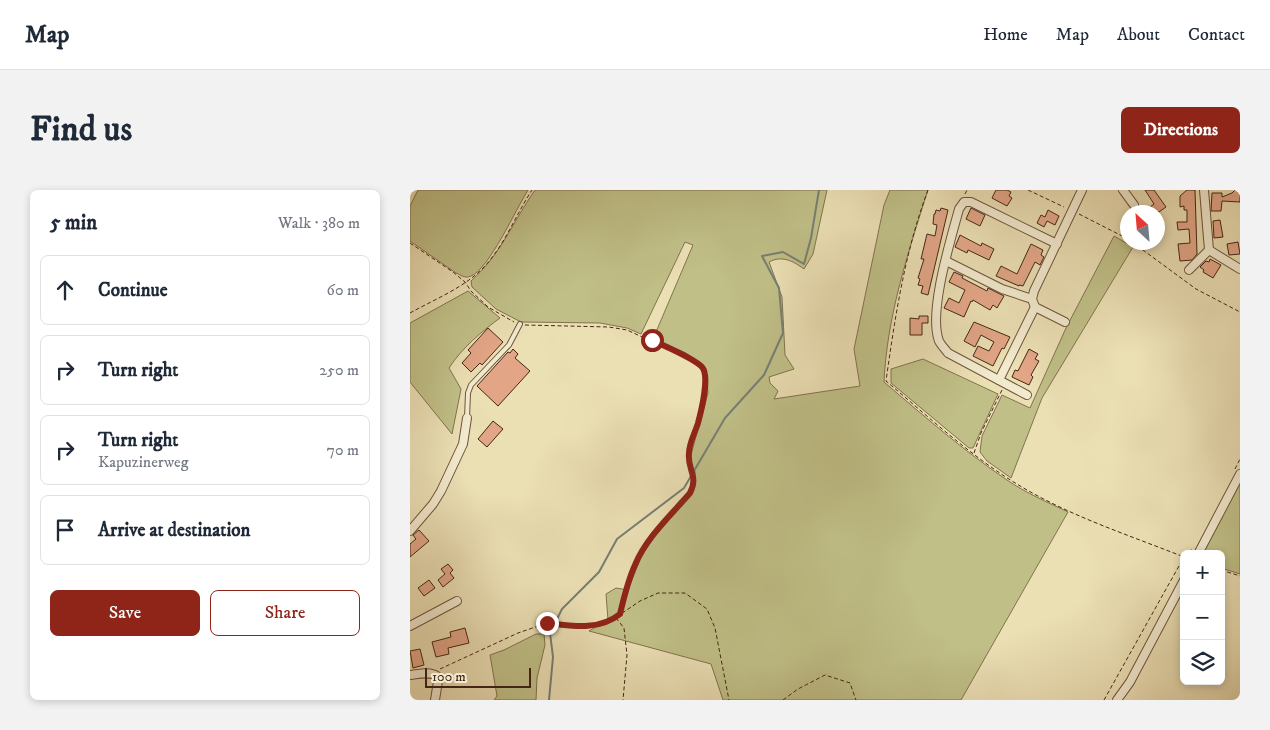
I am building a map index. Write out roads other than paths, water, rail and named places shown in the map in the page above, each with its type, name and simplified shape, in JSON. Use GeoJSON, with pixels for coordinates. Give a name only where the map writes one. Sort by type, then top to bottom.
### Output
{"type":"FeatureCollection","features":[{"type":"Feature","properties":{"kind":"street"},"geometry":{"type":"LineString","coordinates":[[1002,382],[1034,303],[1034,291],[1082,190]]}},
{"type":"Feature","properties":{"kind":"street"},"geometry":{"type":"LineString","coordinates":[[1122,190],[1134,205]]}},
{"type":"Feature","properties":{"kind":"street"},"geometry":{"type":"LineString","coordinates":[[1189,270],[1209,250],[1204,190]]}},
{"type":"Feature","properties":{"kind":"street"},"geometry":{"type":"LineString","coordinates":[[1027,395],[948,353],[940,342],[937,332],[937,307],[946,261],[959,209],[964,202],[971,202],[1057,244]]}},
{"type":"Feature","properties":{"kind":"street"},"geometry":{"type":"LineString","coordinates":[[1209,250],[1240,269]]}},
{"type":"Feature","properties":{"kind":"street"},"geometry":{"type":"LineString","coordinates":[[946,261],[1034,303],[1065,322]]}},
{"type":"Feature","properties":{"kind":"street"},"geometry":{"type":"LineString","coordinates":[[410,531],[433,504],[441,491],[463,444],[467,418]]}},
{"type":"Feature","properties":{"kind":"street"},"geometry":{"type":"LineString","coordinates":[[1200,550],[1240,474]]}},
{"type":"Feature","properties":{"kind":"street"},"geometry":{"type":"LineString","coordinates":[[1117,700],[1130,682],[1180,588]]}},
{"type":"Feature","properties":{"kind":"street"},"geometry":{"type":"LineString","coordinates":[[410,626],[457,600]]}},
{"type":"Feature","properties":{"kind":"street"},"geometry":{"type":"LineString","coordinates":[[410,675],[425,673],[437,676],[435,700]]}},
{"type":"Feature","properties":{"kind":"lane"},"geometry":{"type":"LineString","coordinates":[[467,418],[468,393],[471,385],[509,345],[520,324]]}},
{"type":"Feature","properties":{"kind":"waterway"},"geometry":{"type":"LineString","coordinates":[[549,700],[553,657],[550,633],[562,609],[599,572],[617,539],[684,488],[725,418],[764,375],[783,333],[779,288],[762,256],[783,252],[804,264],[811,238],[819,190]]}}]}
